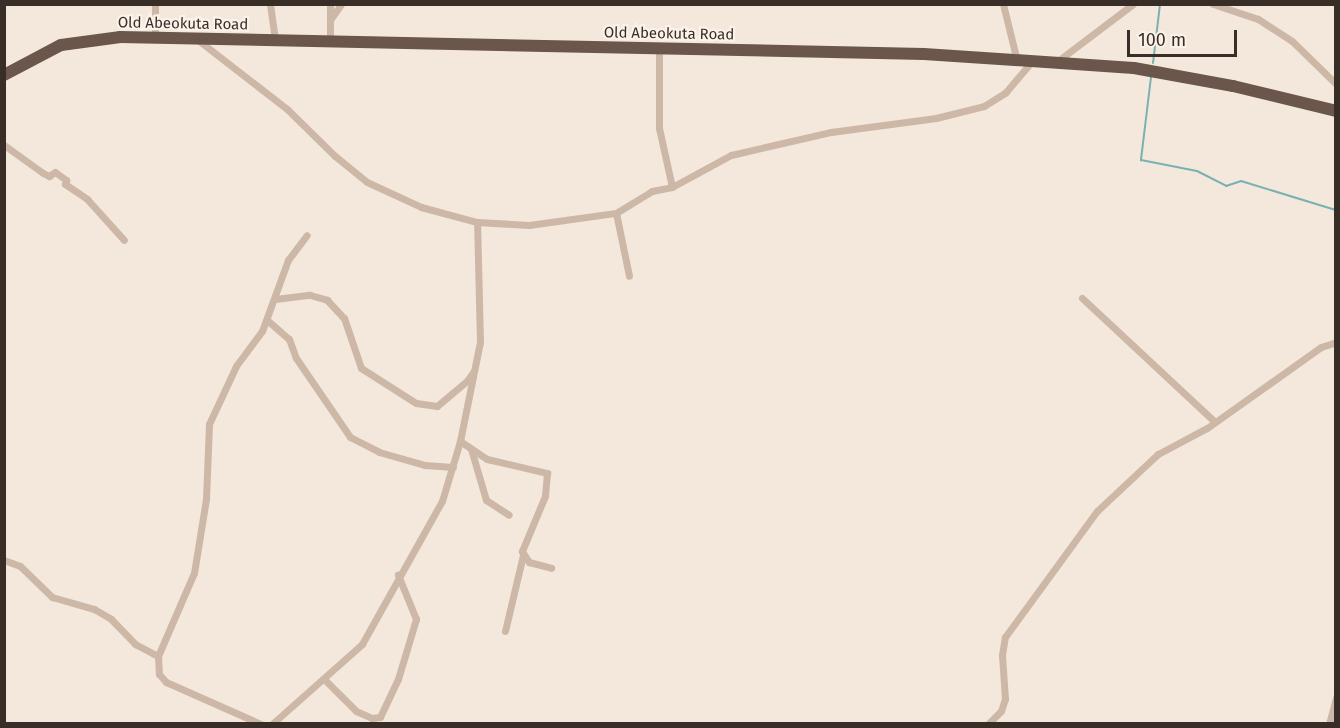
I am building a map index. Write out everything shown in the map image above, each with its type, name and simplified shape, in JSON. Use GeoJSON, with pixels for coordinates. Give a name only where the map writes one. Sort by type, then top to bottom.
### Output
{"type":"FeatureCollection","features":[{"type":"Feature","properties":{"kind":"highway","name":"Old Abeokuta Road"},"geometry":{"type":"LineString","coordinates":[[4,75],[61,45],[88,39],[155,37],[1016,57],[1183,75],[1335,111]]}},
{"type":"Feature","properties":{"kind":"street"},"geometry":{"type":"LineString","coordinates":[[155,4],[155,37]]}},
{"type":"Feature","properties":{"kind":"street"},"geometry":{"type":"LineString","coordinates":[[270,4],[275,40]]}},
{"type":"Feature","properties":{"kind":"street"},"geometry":{"type":"LineString","coordinates":[[330,4],[330,42]]}},
{"type":"Feature","properties":{"kind":"street"},"geometry":{"type":"LineString","coordinates":[[330,20],[341,4]]}},
{"type":"Feature","properties":{"kind":"street"},"geometry":{"type":"LineString","coordinates":[[1003,4],[1016,57]]}},
{"type":"Feature","properties":{"kind":"street"},"geometry":{"type":"LineString","coordinates":[[1059,60],[1133,4]]}},
{"type":"Feature","properties":{"kind":"street"},"geometry":{"type":"LineString","coordinates":[[1213,4],[1258,19],[1292,41],[1335,84]]}},
{"type":"Feature","properties":{"kind":"street"},"geometry":{"type":"LineString","coordinates":[[196,38],[287,109],[335,156],[367,182],[421,207],[477,222],[529,225],[616,213],[652,191],[672,187],[731,155],[831,132],[936,118],[984,106],[1005,93],[1034,58]]}},
{"type":"Feature","properties":{"kind":"street"},"geometry":{"type":"LineString","coordinates":[[659,49],[659,128],[672,187]]}},
{"type":"Feature","properties":{"kind":"street"},"geometry":{"type":"LineString","coordinates":[[4,145],[43,174],[49,176],[56,172],[66,180],[65,184],[87,199],[124,240]]}},
{"type":"Feature","properties":{"kind":"street"},"geometry":{"type":"LineString","coordinates":[[616,213],[629,276]]}},
{"type":"Feature","properties":{"kind":"street"},"geometry":{"type":"LineString","coordinates":[[272,723],[362,644],[398,574],[426,535],[453,467],[476,367],[481,319],[477,222]]}},
{"type":"Feature","properties":{"kind":"street"},"geometry":{"type":"LineString","coordinates":[[261,723],[166,682],[159,674],[158,656],[194,573],[206,499],[209,424],[222,391],[267,321],[288,260],[307,235]]}},
{"type":"Feature","properties":{"kind":"street"},"geometry":{"type":"LineString","coordinates":[[275,299],[310,295],[327,300],[344,318],[361,368],[416,403],[437,406],[467,381],[476,367]]}},
{"type":"Feature","properties":{"kind":"street"},"geometry":{"type":"LineString","coordinates":[[1082,298],[1215,422]]}},
{"type":"Feature","properties":{"kind":"street"},"geometry":{"type":"LineString","coordinates":[[267,321],[290,339],[296,358],[350,436],[379,452],[425,465],[453,467]]}},
{"type":"Feature","properties":{"kind":"street"},"geometry":{"type":"LineString","coordinates":[[988,723],[1001,711],[1005,699],[1002,655],[1005,637],[1097,511],[1158,454],[1215,422],[1321,347],[1335,342]]}},
{"type":"Feature","properties":{"kind":"street"},"geometry":{"type":"LineString","coordinates":[[460,441],[502,464],[547,473],[544,496],[531,524],[505,631]]}},
{"type":"Feature","properties":{"kind":"street"},"geometry":{"type":"LineString","coordinates":[[471,449],[486,500],[508,515]]}},
{"type":"Feature","properties":{"kind":"street"},"geometry":{"type":"LineString","coordinates":[[523,555],[529,562],[551,568]]}},
{"type":"Feature","properties":{"kind":"street"},"geometry":{"type":"LineString","coordinates":[[4,560],[20,566],[52,597],[101,613],[135,644],[158,656]]}},
{"type":"Feature","properties":{"kind":"street"},"geometry":{"type":"LineString","coordinates":[[324,679],[356,711],[372,718],[380,717],[392,693],[416,619],[398,574]]}},
{"type":"Feature","properties":{"kind":"street"},"geometry":{"type":"LineString","coordinates":[[1329,723],[1335,698]]}},
{"type":"Feature","properties":{"kind":"waterway"},"geometry":{"type":"LineString","coordinates":[[1153,63],[1160,4]]}},
{"type":"Feature","properties":{"kind":"waterway"},"geometry":{"type":"LineString","coordinates":[[1151,77],[1141,160],[1197,171],[1226,186],[1241,181],[1336,210]]}}]}
